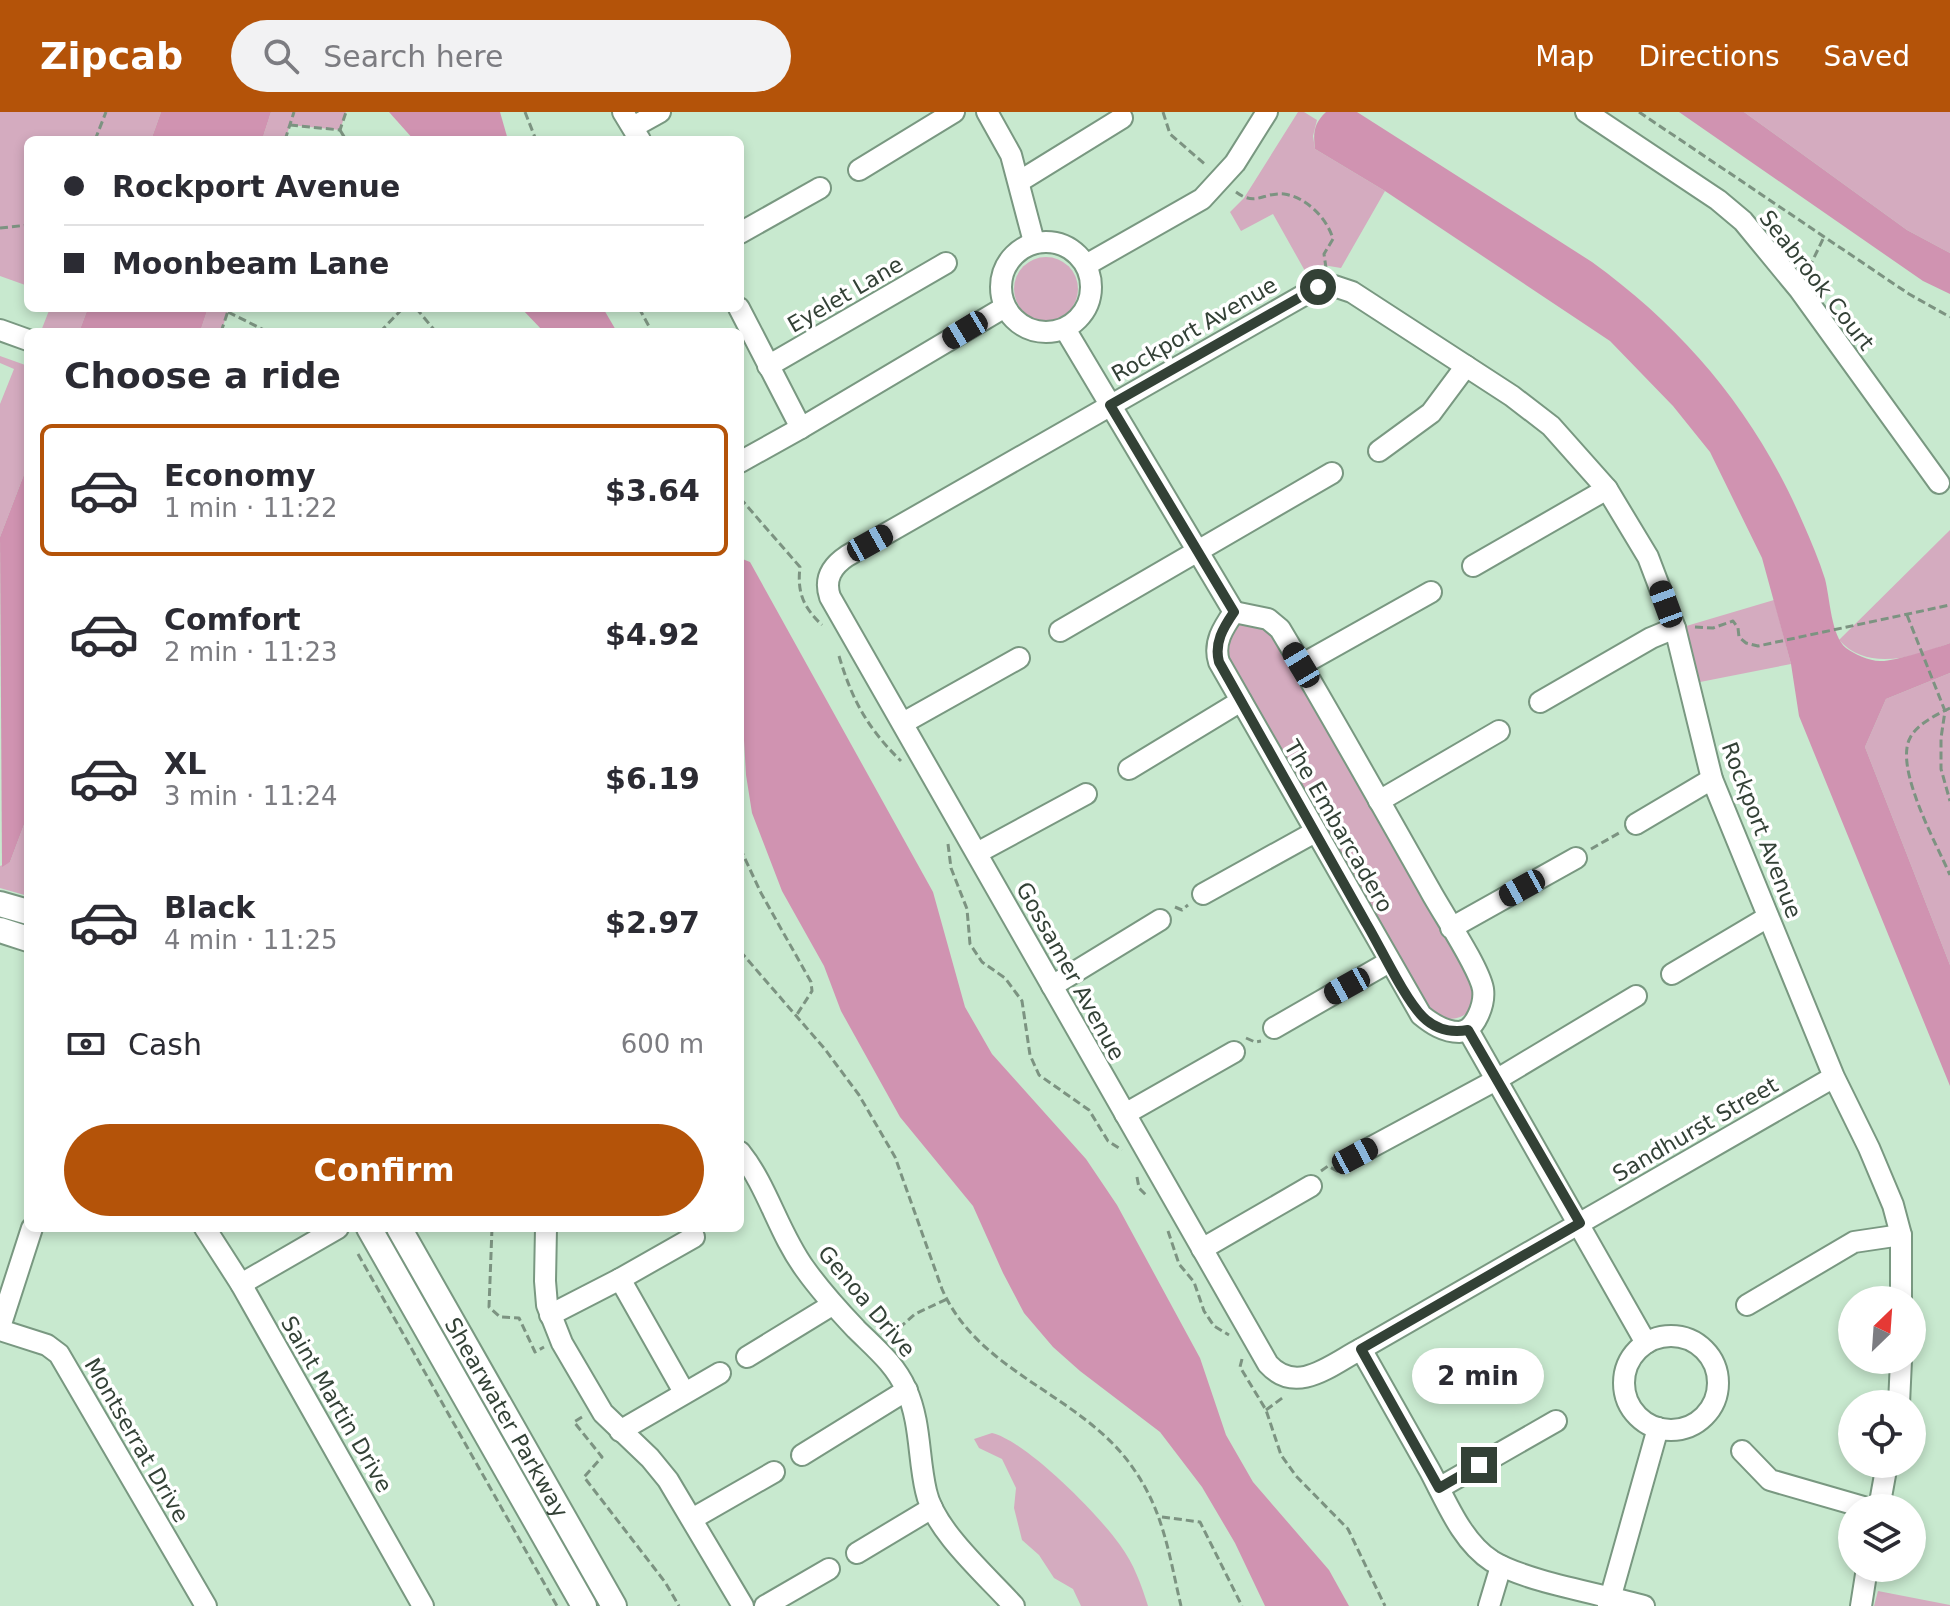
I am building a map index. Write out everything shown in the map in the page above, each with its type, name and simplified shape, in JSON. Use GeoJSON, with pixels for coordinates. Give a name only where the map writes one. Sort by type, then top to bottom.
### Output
{"type":"FeatureCollection","features":[{"type":"Feature","properties":{"kind":"main road"},"geometry":{"type":"LineString","coordinates":[[0,904],[24,911]]}},
{"type":"Feature","properties":{"kind":"main road"},"geometry":{"type":"LineString","coordinates":[[0,930],[24,938]]}},
{"type":"Feature","properties":{"kind":"main road","name":"Shearwater Parkway"},"geometry":{"type":"LineString","coordinates":[[371,1232],[584,1606]]}},
{"type":"Feature","properties":{"kind":"main road","name":"Shearwater Parkway"},"geometry":{"type":"LineString","coordinates":[[401,1232],[614,1606]]}},
{"type":"Feature","properties":{"kind":"street"},"geometry":{"type":"LineString","coordinates":[[632,126],[660,112]]}},
{"type":"Feature","properties":{"kind":"street"},"geometry":{"type":"LineString","coordinates":[[859,170],[954,112]]}},
{"type":"Feature","properties":{"kind":"street"},"geometry":{"type":"LineString","coordinates":[[987,112],[1011,155],[1034,242]]}},
{"type":"Feature","properties":{"kind":"street"},"geometry":{"type":"LineString","coordinates":[[1086,265],[1202,199],[1221,180],[1267,112]]}},
{"type":"Feature","properties":{"kind":"street","name":"Seabrook Court"},"geometry":{"type":"LineString","coordinates":[[1586,112],[1718,200],[1752,232],[1799,289],[1939,483]]}},
{"type":"Feature","properties":{"kind":"street"},"geometry":{"type":"LineString","coordinates":[[1020,181],[1122,118]]}},
{"type":"Feature","properties":{"kind":"street"},"geometry":{"type":"LineString","coordinates":[[744,231],[820,188]]}},
{"type":"Feature","properties":{"kind":"street"},"geometry":{"type":"LineString","coordinates":[[1034,242],[1061,245],[1075,253],[1086,265],[1091,279],[1087,308],[1065,329],[1051,333],[1037,332],[1013,319],[1005,307],[1001,278],[1007,264],[1016,253],[1034,242]]}},
{"type":"Feature","properties":{"kind":"street","name":"Eyelet Lane"},"geometry":{"type":"LineString","coordinates":[[768,366],[946,263]]}},
{"type":"Feature","properties":{"kind":"street","name":"Rockport Avenue"},"geometry":{"type":"LineString","coordinates":[[1110,405],[1304,293],[1327,285],[1352,292],[1512,396],[1551,426],[1607,489],[1648,557],[1675,628],[1712,779],[1834,1077],[1883,1179],[1901,1235],[1901,1286]]}},
{"type":"Feature","properties":{"kind":"street"},"geometry":{"type":"LineString","coordinates":[[744,460],[1005,307]]}},
{"type":"Feature","properties":{"kind":"street"},"geometry":{"type":"LineString","coordinates":[[741,312],[801,428]]}},
{"type":"Feature","properties":{"kind":"street"},"geometry":{"type":"LineString","coordinates":[[1065,329],[1234,612],[1252,614],[1275,625],[1379,801],[1480,979],[1484,991],[1475,1023],[1468,1030],[1646,1343]]}},
{"type":"Feature","properties":{"kind":"street"},"geometry":{"type":"LineString","coordinates":[[0,330],[24,339]]}},
{"type":"Feature","properties":{"kind":"street"},"geometry":{"type":"LineString","coordinates":[[1379,451],[1431,413],[1466,366]]}},
{"type":"Feature","properties":{"kind":"street","name":"Gossamer Avenue"},"geometry":{"type":"LineString","coordinates":[[1110,405],[847,556],[832,570],[828,582],[830,597],[1202,1249],[1275,1371],[1294,1380],[1305,1379],[1361,1349],[1580,1223]]}},
{"type":"Feature","properties":{"kind":"street"},"geometry":{"type":"LineString","coordinates":[[1060,631],[1332,473]]}},
{"type":"Feature","properties":{"kind":"street"},"geometry":{"type":"LineString","coordinates":[[1473,566],[1607,489]]}},
{"type":"Feature","properties":{"kind":"street"},"geometry":{"type":"LineString","coordinates":[[1301,665],[1431,592]]}},
{"type":"Feature","properties":{"kind":"street","name":"The Embarcadero"},"geometry":{"type":"LineString","coordinates":[[1234,612],[1223,627],[1217,654],[1241,701],[1421,1015],[1433,1025],[1445,1029],[1457,1032],[1468,1030]]}},
{"type":"Feature","properties":{"kind":"street"},"geometry":{"type":"LineString","coordinates":[[1540,702],[1651,638],[1675,628]]}},
{"type":"Feature","properties":{"kind":"street"},"geometry":{"type":"LineString","coordinates":[[903,723],[1019,658]]}},
{"type":"Feature","properties":{"kind":"street"},"geometry":{"type":"LineString","coordinates":[[1129,769],[1241,701]]}},
{"type":"Feature","properties":{"kind":"street"},"geometry":{"type":"LineString","coordinates":[[1379,801],[1499,731]]}},
{"type":"Feature","properties":{"kind":"street"},"geometry":{"type":"LineString","coordinates":[[1636,824],[1712,779]]}},
{"type":"Feature","properties":{"kind":"street"},"geometry":{"type":"LineString","coordinates":[[977,853],[1086,794]]}},
{"type":"Feature","properties":{"kind":"street"},"geometry":{"type":"LineString","coordinates":[[1203,894],[1315,832]]}},
{"type":"Feature","properties":{"kind":"street"},"geometry":{"type":"LineString","coordinates":[[1451,928],[1576,858]]}},
{"type":"Feature","properties":{"kind":"street"},"geometry":{"type":"LineString","coordinates":[[1672,974],[1768,917]]}},
{"type":"Feature","properties":{"kind":"street"},"geometry":{"type":"LineString","coordinates":[[1052,986],[1160,920]]}},
{"type":"Feature","properties":{"kind":"street"},"geometry":{"type":"LineString","coordinates":[[1274,1028],[1389,962]]}},
{"type":"Feature","properties":{"kind":"street"},"geometry":{"type":"LineString","coordinates":[[1355,1156],[1496,1080],[1636,996]]}},
{"type":"Feature","properties":{"kind":"street"},"geometry":{"type":"LineString","coordinates":[[1125,1114],[1234,1052]]}},
{"type":"Feature","properties":{"kind":"street","name":"Sandhurst Street"},"geometry":{"type":"LineString","coordinates":[[1580,1223],[1834,1077]]}},
{"type":"Feature","properties":{"kind":"street","name":"Genoa Drive"},"geometry":{"type":"LineString","coordinates":[[744,1158],[770,1199],[802,1266],[832,1305],[897,1371],[916,1416],[926,1492],[932,1508],[952,1537],[1014,1606]]}},
{"type":"Feature","properties":{"kind":"street"},"geometry":{"type":"LineString","coordinates":[[1202,1249],[1311,1186]]}},
{"type":"Feature","properties":{"kind":"street"},"geometry":{"type":"LineString","coordinates":[[0,1328],[31,1232]]}},
{"type":"Feature","properties":{"kind":"street","name":"Saint Martin Drive"},"geometry":{"type":"LineString","coordinates":[[208,1232],[241,1284],[423,1606]]}},
{"type":"Feature","properties":{"kind":"street"},"geometry":{"type":"LineString","coordinates":[[241,1284],[331,1232]]}},
{"type":"Feature","properties":{"kind":"street"},"geometry":{"type":"LineString","coordinates":[[546,1232],[545,1281],[550,1315],[562,1343],[603,1413],[660,1469],[743,1606]]}},
{"type":"Feature","properties":{"kind":"street"},"geometry":{"type":"LineString","coordinates":[[1747,1305],[1854,1242],[1901,1235]]}},
{"type":"Feature","properties":{"kind":"street"},"geometry":{"type":"LineString","coordinates":[[550,1315],[694,1237]]}},
{"type":"Feature","properties":{"kind":"street"},"geometry":{"type":"LineString","coordinates":[[620,1279],[684,1392]]}},
{"type":"Feature","properties":{"kind":"street"},"geometry":{"type":"LineString","coordinates":[[747,1357],[832,1305]]}},
{"type":"Feature","properties":{"kind":"street","name":"Montserrat Drive"},"geometry":{"type":"LineString","coordinates":[[0,1328],[47,1345],[59,1354],[206,1606]]}},
{"type":"Feature","properties":{"kind":"street"},"geometry":{"type":"LineString","coordinates":[[1665,1336],[1684,1338],[1701,1348],[1716,1372],[1717,1392],[1710,1410],[1703,1417],[1686,1427],[1667,1430],[1647,1424],[1631,1409],[1624,1389],[1624,1378],[1631,1358],[1646,1343],[1665,1336]]}},
{"type":"Feature","properties":{"kind":"street"},"geometry":{"type":"LineString","coordinates":[[1361,1349],[1439,1488],[1479,1551],[1501,1566],[1610,1601],[1644,1606]]}},
{"type":"Feature","properties":{"kind":"street"},"geometry":{"type":"LineString","coordinates":[[620,1431],[720,1373]]}},
{"type":"Feature","properties":{"kind":"street"},"geometry":{"type":"LineString","coordinates":[[802,1455],[907,1390]]}},
{"type":"Feature","properties":{"kind":"street"},"geometry":{"type":"LineString","coordinates":[[1439,1488],[1556,1421]]}},
{"type":"Feature","properties":{"kind":"street"},"geometry":{"type":"LineString","coordinates":[[1610,1601],[1658,1428]]}},
{"type":"Feature","properties":{"kind":"street"},"geometry":{"type":"LineString","coordinates":[[1742,1451],[1770,1480],[1838,1500]]}},
{"type":"Feature","properties":{"kind":"street"},"geometry":{"type":"LineString","coordinates":[[692,1519],[774,1472]]}},
{"type":"Feature","properties":{"kind":"street"},"geometry":{"type":"LineString","coordinates":[[857,1553],[932,1508]]}},
{"type":"Feature","properties":{"kind":"street"},"geometry":{"type":"LineString","coordinates":[[1489,1606],[1501,1566]]}},
{"type":"Feature","properties":{"kind":"street"},"geometry":{"type":"LineString","coordinates":[[765,1606],[829,1569]]}},
{"type":"Feature","properties":{"kind":"street"},"geometry":{"type":"LineString","coordinates":[[1861,1606],[1865,1582]]}},
{"type":"Feature","properties":{"kind":"path"},"geometry":{"type":"LineString","coordinates":[[97,136],[106,112]]}},
{"type":"Feature","properties":{"kind":"path"},"geometry":{"type":"LineString","coordinates":[[286,136],[294,112]]}},
{"type":"Feature","properties":{"kind":"path"},"geometry":{"type":"LineString","coordinates":[[344,136],[340,130],[346,112]]}},
{"type":"Feature","properties":{"kind":"path"},"geometry":{"type":"LineString","coordinates":[[525,112],[534,136]]}},
{"type":"Feature","properties":{"kind":"path"},"geometry":{"type":"LineString","coordinates":[[1163,112],[1166,127],[1176,142],[1244,198],[1252,200],[1285,194],[1320,213],[1329,225],[1333,239],[1324,254],[1327,285]]}},
{"type":"Feature","properties":{"kind":"path"},"geometry":{"type":"LineString","coordinates":[[1639,112],[1909,294],[1950,317]]}},
{"type":"Feature","properties":{"kind":"path"},"geometry":{"type":"LineString","coordinates":[[290,125],[340,130]]}},
{"type":"Feature","properties":{"kind":"path"},"geometry":{"type":"LineString","coordinates":[[0,228],[24,225]]}},
{"type":"Feature","properties":{"kind":"path"},"geometry":{"type":"LineString","coordinates":[[1799,289],[1824,237]]}},
{"type":"Feature","properties":{"kind":"path"},"geometry":{"type":"LineString","coordinates":[[232,312],[261,328]]}},
{"type":"Feature","properties":{"kind":"path"},"geometry":{"type":"LineString","coordinates":[[384,328],[399,312]]}},
{"type":"Feature","properties":{"kind":"path"},"geometry":{"type":"LineString","coordinates":[[419,312],[433,328]]}},
{"type":"Feature","properties":{"kind":"path"},"geometry":{"type":"LineString","coordinates":[[744,503],[800,567],[798,586],[801,598],[805,607],[824,627]]}},
{"type":"Feature","properties":{"kind":"path"},"geometry":{"type":"LineString","coordinates":[[1675,628],[1713,628],[1733,621],[1739,637],[1746,643],[1758,646],[1950,605]]}},
{"type":"Feature","properties":{"kind":"path"},"geometry":{"type":"LineString","coordinates":[[1907,615],[1948,710],[1941,738],[1941,769],[1950,801]]}},
{"type":"Feature","properties":{"kind":"path"},"geometry":{"type":"LineString","coordinates":[[839,656],[856,702],[878,738],[901,761]]}},
{"type":"Feature","properties":{"kind":"path"},"geometry":{"type":"LineString","coordinates":[[1948,710],[1911,735],[1906,761],[1915,791],[1950,875]]}},
{"type":"Feature","properties":{"kind":"path"},"geometry":{"type":"LineString","coordinates":[[1576,858],[1636,824]]}},
{"type":"Feature","properties":{"kind":"path"},"geometry":{"type":"LineString","coordinates":[[947,836],[951,868],[967,909],[970,944],[982,962],[1005,978],[1022,1001],[1030,1055],[1039,1075],[1089,1110],[1108,1141],[1125,1151]]}},
{"type":"Feature","properties":{"kind":"path"},"geometry":{"type":"LineString","coordinates":[[744,857],[811,982],[812,991],[796,1016]]}},
{"type":"Feature","properties":{"kind":"path"},"geometry":{"type":"LineString","coordinates":[[1160,920],[1169,906],[1185,909],[1195,897],[1203,894]]}},
{"type":"Feature","properties":{"kind":"path"},"geometry":{"type":"LineString","coordinates":[[744,956],[851,1083],[895,1157],[947,1299],[972,1337],[1089,1422],[1133,1468],[1161,1517],[1181,1606]]}},
{"type":"Feature","properties":{"kind":"path"},"geometry":{"type":"LineString","coordinates":[[1234,1052],[1244,1038],[1260,1042],[1265,1032],[1274,1028]]}},
{"type":"Feature","properties":{"kind":"path"},"geometry":{"type":"LineString","coordinates":[[1311,1186],[1324,1167],[1342,1170],[1355,1156]]}},
{"type":"Feature","properties":{"kind":"path"},"geometry":{"type":"LineString","coordinates":[[1137,1176],[1139,1188],[1153,1201]]}},
{"type":"Feature","properties":{"kind":"path"},"geometry":{"type":"LineString","coordinates":[[1163,1222],[1179,1264],[1194,1282],[1204,1311],[1214,1326],[1230,1335]]}},
{"type":"Feature","properties":{"kind":"path"},"geometry":{"type":"LineString","coordinates":[[492,1232],[489,1307],[500,1317],[519,1318],[535,1352],[549,1344]]}},
{"type":"Feature","properties":{"kind":"path"},"geometry":{"type":"LineString","coordinates":[[359,1250],[358,1258],[557,1606]]}},
{"type":"Feature","properties":{"kind":"path"},"geometry":{"type":"LineString","coordinates":[[877,1349],[915,1314],[947,1299]]}},
{"type":"Feature","properties":{"kind":"path"},"geometry":{"type":"LineString","coordinates":[[1243,1359],[1240,1367],[1266,1410],[1281,1455],[1296,1476],[1348,1529],[1385,1606]]}},
{"type":"Feature","properties":{"kind":"path"},"geometry":{"type":"LineString","coordinates":[[588,1414],[574,1422],[602,1457],[584,1477],[661,1577],[679,1606]]}},
{"type":"Feature","properties":{"kind":"path"},"geometry":{"type":"LineString","coordinates":[[1161,1517],[1200,1522],[1242,1606]]}},
{"type":"Feature","properties":{"kind":"shaded area"},"geometry":{"type":"Polygon","coordinates":[[[0,112],[161,112],[152,136],[24,136],[24,285],[0,276],[0,112]]]}},
{"type":"Feature","properties":{"kind":"shaded area"},"geometry":{"type":"Polygon","coordinates":[[[161,112],[271,112],[263,136],[152,136],[161,112]]]}},
{"type":"Feature","properties":{"kind":"shaded area"},"geometry":{"type":"Polygon","coordinates":[[[271,112],[346,112],[340,130],[290,125],[286,136],[263,136],[271,112]]]}},
{"type":"Feature","properties":{"kind":"shaded area"},"geometry":{"type":"Polygon","coordinates":[[[389,112],[500,112],[507,136],[410,136],[389,112]]]}},
{"type":"Feature","properties":{"kind":"shaded area"},"geometry":{"type":"Polygon","coordinates":[[[1298,112],[1317,120],[1313,136],[1315,149],[1385,191],[1341,268],[1323,265],[1305,271],[1273,214],[1241,231],[1230,212],[1244,198],[1298,112]]]}},
{"type":"Feature","properties":{"kind":"shaded area"},"geometry":{"type":"Polygon","coordinates":[[[1326,112],[1357,112],[1592,262],[1688,346],[1741,411],[1784,483],[1818,558],[1834,626],[1846,648],[1857,655],[1886,661],[1950,643],[1950,673],[1886,699],[1865,747],[1950,965],[1950,1086],[1799,716],[1791,664],[1762,558],[1710,452],[1673,406],[1610,341],[1385,191],[1315,149],[1315,129],[1326,112]]]}},
{"type":"Feature","properties":{"kind":"shaded area"},"geometry":{"type":"Polygon","coordinates":[[[1679,112],[1744,112],[1907,230],[1950,253],[1950,294],[1923,281],[1679,112]]]}},
{"type":"Feature","properties":{"kind":"shaded area"},"geometry":{"type":"Polygon","coordinates":[[[1744,112],[1950,112],[1950,253],[1907,230],[1744,112]]]}},
{"type":"Feature","properties":{"kind":"shaded area"},"geometry":{"type":"Polygon","coordinates":[[[1046,257],[1069,266],[1078,289],[1069,312],[1046,321],[1023,312],[1014,289],[1023,266],[1046,257]]]}},
{"type":"Feature","properties":{"kind":"shaded area"},"geometry":{"type":"Polygon","coordinates":[[[48,312],[86,312],[80,328],[42,328],[48,312]]]}},
{"type":"Feature","properties":{"kind":"shaded area"},"geometry":{"type":"Polygon","coordinates":[[[86,312],[207,312],[201,328],[80,328],[86,312]]]}},
{"type":"Feature","properties":{"kind":"shaded area"},"geometry":{"type":"Polygon","coordinates":[[[207,312],[228,312],[222,328],[201,328],[207,312]]]}},
{"type":"Feature","properties":{"kind":"shaded area"},"geometry":{"type":"Polygon","coordinates":[[[525,312],[605,312],[615,328],[540,328],[525,312]]]}},
{"type":"Feature","properties":{"kind":"shaded area"},"geometry":{"type":"Polygon","coordinates":[[[0,356],[24,365],[24,474],[0,537],[0,404],[14,369],[0,363],[0,356]]]}},
{"type":"Feature","properties":{"kind":"shaded area"},"geometry":{"type":"Polygon","coordinates":[[[24,474],[24,825],[10,862],[2,867],[0,537],[24,474]]]}},
{"type":"Feature","properties":{"kind":"shaded area"},"geometry":{"type":"Polygon","coordinates":[[[1950,530],[1950,643],[1907,657],[1877,659],[1851,650],[1839,640],[1950,530]]]}},
{"type":"Feature","properties":{"kind":"shaded area"},"geometry":{"type":"Polygon","coordinates":[[[744,560],[750,562],[933,892],[965,1007],[992,1054],[1086,1159],[1117,1205],[1200,1358],[1226,1435],[1253,1482],[1329,1570],[1349,1606],[1265,1606],[1235,1543],[1202,1487],[1160,1432],[1080,1371],[1053,1347],[1024,1313],[973,1206],[900,1117],[841,1011],[824,966],[782,891],[752,813],[746,775],[744,560]]]}},
{"type":"Feature","properties":{"kind":"shaded area"},"geometry":{"type":"Polygon","coordinates":[[[1774,600],[1791,664],[1695,683],[1683,627],[1774,600]]]}},
{"type":"Feature","properties":{"kind":"shaded area"},"geometry":{"type":"Polygon","coordinates":[[[1241,622],[1269,627],[1473,980],[1474,1000],[1471,1008],[1461,1017],[1433,1017],[1227,667],[1222,647],[1241,622]]]}},
{"type":"Feature","properties":{"kind":"shaded area"},"geometry":{"type":"Polygon","coordinates":[[[1950,673],[1950,965],[1865,747],[1886,699],[1950,673]]]}},
{"type":"Feature","properties":{"kind":"shaded area"},"geometry":{"type":"Polygon","coordinates":[[[24,825],[24,895],[0,888],[0,866],[10,862],[24,825]]]}},
{"type":"Feature","properties":{"kind":"shaded area"},"geometry":{"type":"Polygon","coordinates":[[[992,1433],[1042,1464],[1096,1516],[1129,1559],[1148,1606],[1081,1606],[1073,1589],[1054,1578],[1039,1555],[1022,1540],[1014,1508],[1016,1488],[1002,1459],[979,1448],[974,1439],[992,1433]]]}},
{"type":"Feature","properties":{"kind":"shaded area"},"geometry":{"type":"Polygon","coordinates":[[[1878,1591],[1950,1605],[1950,1606],[1874,1606],[1878,1591]]]}},
{"type":"Feature","properties":{"kind":"route"},"geometry":{"type":"LineString","coordinates":[[1318,287],[1110,405],[1234,612],[1223,627],[1217,645],[1219,662],[1408,996],[1421,1015],[1433,1025],[1457,1032],[1468,1030],[1580,1223],[1361,1349],[1439,1488],[1479,1465]]}}]}
